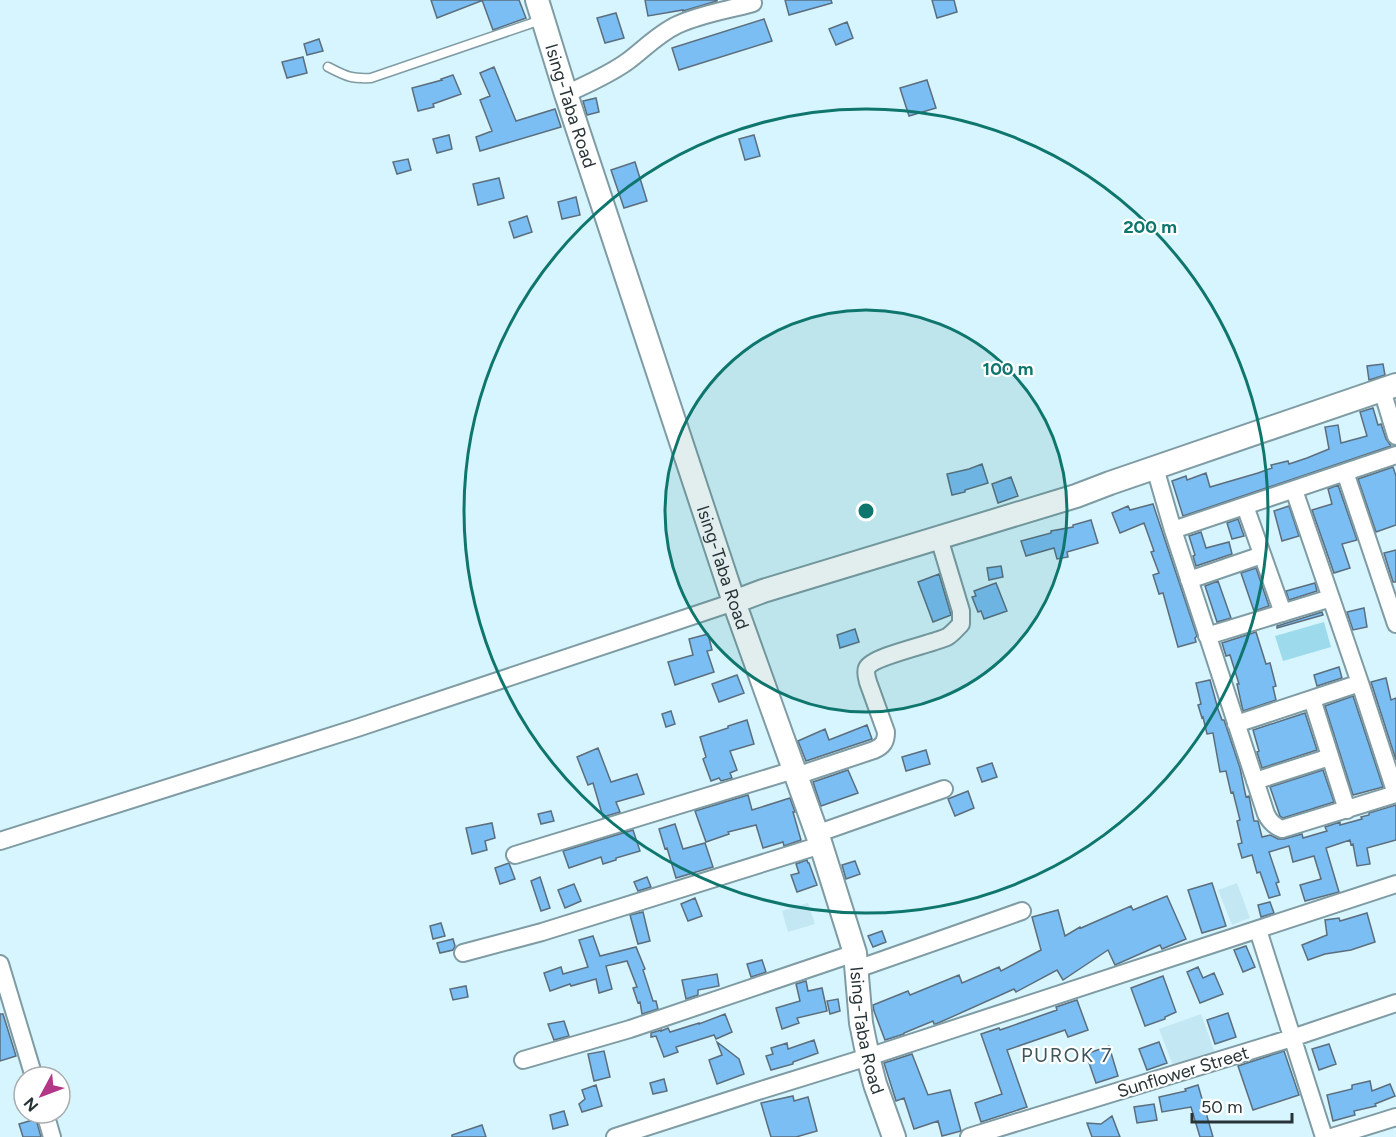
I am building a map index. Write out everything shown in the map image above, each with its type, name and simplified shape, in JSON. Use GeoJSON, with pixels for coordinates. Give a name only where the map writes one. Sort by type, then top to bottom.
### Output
{"type":"FeatureCollection","features":[{"type":"Feature","properties":{"kind":"street"},"geometry":{"type":"LineString","coordinates":[[566,94],[616,69],[677,25],[753,3]]}},
{"type":"Feature","properties":{"kind":"street","name":"Ising-Taba Road"},"geometry":{"type":"LineString","coordinates":[[540,10],[734,602],[819,840],[856,961],[861,1023],[868,1057],[894,1137]]}},
{"type":"Feature","properties":{"kind":"street"},"geometry":{"type":"LineString","coordinates":[[0,841],[368,724],[763,591],[1076,496],[1389,388],[1396,436]]}},
{"type":"Feature","properties":{"kind":"street"},"geometry":{"type":"LineString","coordinates":[[1173,530],[1396,455]]}},
{"type":"Feature","properties":{"kind":"street"},"geometry":{"type":"LineString","coordinates":[[1155,468],[1189,580],[1266,814],[1275,827],[1282,829],[1396,794],[1294,490]]}},
{"type":"Feature","properties":{"kind":"street"},"geometry":{"type":"LineString","coordinates":[[1345,472],[1396,624]]}},
{"type":"Feature","properties":{"kind":"street"},"geometry":{"type":"LineString","coordinates":[[1245,506],[1283,613]]}},
{"type":"Feature","properties":{"kind":"street"},"geometry":{"type":"LineString","coordinates":[[515,855],[881,747],[886,741],[886,732],[867,682],[867,668],[872,663],[947,637],[961,624],[961,610],[939,538]]}},
{"type":"Feature","properties":{"kind":"street"},"geometry":{"type":"LineString","coordinates":[[1189,580],[1262,555]]}},
{"type":"Feature","properties":{"kind":"street"},"geometry":{"type":"LineString","coordinates":[[1207,636],[1332,598]]}},
{"type":"Feature","properties":{"kind":"street"},"geometry":{"type":"LineString","coordinates":[[1236,724],[1360,683]]}},
{"type":"Feature","properties":{"kind":"street"},"geometry":{"type":"LineString","coordinates":[[1312,699],[1347,810]]}},
{"type":"Feature","properties":{"kind":"street"},"geometry":{"type":"LineString","coordinates":[[1255,781],[1330,757]]}},
{"type":"Feature","properties":{"kind":"street"},"geometry":{"type":"LineString","coordinates":[[463,953],[542,932],[819,840],[944,789]]}},
{"type":"Feature","properties":{"kind":"street"},"geometry":{"type":"LineString","coordinates":[[615,1137],[868,1057],[1396,884]]}},
{"type":"Feature","properties":{"kind":"street"},"geometry":{"type":"LineString","coordinates":[[523,1059],[1022,911]]}},
{"type":"Feature","properties":{"kind":"street"},"geometry":{"type":"LineString","coordinates":[[1258,930],[1324,1137]]}},
{"type":"Feature","properties":{"kind":"street"},"geometry":{"type":"LineString","coordinates":[[0,964],[30,1065]]}},
{"type":"Feature","properties":{"kind":"street","name":"Sunflower Street"},"geometry":{"type":"LineString","coordinates":[[969,1137],[1292,1038],[1396,1003]]}},
{"type":"Feature","properties":{"kind":"street"},"geometry":{"type":"LineString","coordinates":[[1332,1137],[1396,1117]]}},
{"type":"Feature","properties":{"kind":"lane"},"geometry":{"type":"LineString","coordinates":[[328,67],[356,79],[370,78],[540,10]]}},
{"type":"Feature","properties":{"kind":"shaded area"},"geometry":{"type":"Polygon","coordinates":[[[1324,622],[1331,647],[1283,661],[1275,636],[1324,622]]]}},
{"type":"Feature","properties":{"kind":"shaded area"},"geometry":{"type":"Polygon","coordinates":[[[1237,883],[1250,918],[1232,925],[1218,890],[1237,883]]]}},
{"type":"Feature","properties":{"kind":"shaded area"},"geometry":{"type":"Polygon","coordinates":[[[808,903],[815,924],[788,932],[782,911],[808,903]]]}},
{"type":"Feature","properties":{"kind":"shaded area"},"geometry":{"type":"Polygon","coordinates":[[[1201,1014],[1215,1053],[1174,1068],[1159,1029],[1201,1014]]]}},
{"type":"Feature","properties":{"kind":"building"},"geometry":{"type":"Polygon","coordinates":[[[431,0],[481,0],[481,1],[437,18],[431,0]]]}},
{"type":"Feature","properties":{"kind":"building"},"geometry":{"type":"Polygon","coordinates":[[[482,0],[519,0],[526,18],[493,30],[482,0]]]}},
{"type":"Feature","properties":{"kind":"building"},"geometry":{"type":"Polygon","coordinates":[[[645,0],[717,1],[683,11],[648,16],[645,0]]]}},
{"type":"Feature","properties":{"kind":"building"},"geometry":{"type":"Polygon","coordinates":[[[785,0],[831,0],[832,3],[789,15],[785,0]]]}},
{"type":"Feature","properties":{"kind":"building"},"geometry":{"type":"Polygon","coordinates":[[[932,0],[954,0],[957,12],[937,18],[932,0]]]}},
{"type":"Feature","properties":{"kind":"building"},"geometry":{"type":"Polygon","coordinates":[[[616,13],[624,38],[605,43],[597,18],[616,13]]]}},
{"type":"Feature","properties":{"kind":"building"},"geometry":{"type":"Polygon","coordinates":[[[764,19],[772,41],[679,70],[672,48],[764,19]]]}},
{"type":"Feature","properties":{"kind":"building"},"geometry":{"type":"Polygon","coordinates":[[[847,22],[853,38],[836,45],[829,29],[847,22]]]}},
{"type":"Feature","properties":{"kind":"building"},"geometry":{"type":"Polygon","coordinates":[[[319,39],[323,51],[307,55],[304,44],[319,39]]]}},
{"type":"Feature","properties":{"kind":"building"},"geometry":{"type":"Polygon","coordinates":[[[303,57],[307,73],[287,78],[282,62],[303,57]]]}},
{"type":"Feature","properties":{"kind":"building"},"geometry":{"type":"Polygon","coordinates":[[[494,67],[516,121],[555,109],[561,127],[480,151],[476,137],[492,131],[480,100],[490,96],[480,73],[494,67]]]}},
{"type":"Feature","properties":{"kind":"building"},"geometry":{"type":"Polygon","coordinates":[[[453,75],[461,94],[433,104],[434,107],[418,111],[412,88],[453,75]]]}},
{"type":"Feature","properties":{"kind":"building"},"geometry":{"type":"Polygon","coordinates":[[[927,80],[936,108],[909,116],[900,88],[927,80]]]}},
{"type":"Feature","properties":{"kind":"building"},"geometry":{"type":"Polygon","coordinates":[[[596,98],[599,112],[587,115],[583,101],[596,98]]]}},
{"type":"Feature","properties":{"kind":"building"},"geometry":{"type":"Polygon","coordinates":[[[449,135],[452,149],[437,153],[433,139],[449,135]]]}},
{"type":"Feature","properties":{"kind":"building"},"geometry":{"type":"Polygon","coordinates":[[[754,135],[760,156],[745,160],[739,139],[754,135]]]}},
{"type":"Feature","properties":{"kind":"building"},"geometry":{"type":"Polygon","coordinates":[[[408,159],[411,170],[397,174],[393,162],[408,159]]]}},
{"type":"Feature","properties":{"kind":"building"},"geometry":{"type":"Polygon","coordinates":[[[635,162],[647,201],[624,208],[611,170],[635,162]]]}},
{"type":"Feature","properties":{"kind":"building"},"geometry":{"type":"Polygon","coordinates":[[[499,178],[504,198],[478,205],[473,184],[499,178]]]}},
{"type":"Feature","properties":{"kind":"building"},"geometry":{"type":"Polygon","coordinates":[[[576,197],[580,215],[562,219],[558,202],[576,197]]]}},
{"type":"Feature","properties":{"kind":"building"},"geometry":{"type":"Polygon","coordinates":[[[527,216],[532,232],[514,238],[509,222],[527,216]]]}},
{"type":"Feature","properties":{"kind":"building"},"geometry":{"type":"Polygon","coordinates":[[[1383,364],[1385,375],[1369,380],[1367,366],[1383,364]]]}},
{"type":"Feature","properties":{"kind":"building"},"geometry":{"type":"Polygon","coordinates":[[[1373,408],[1378,425],[1381,424],[1391,446],[1183,516],[1172,481],[1186,476],[1187,480],[1206,473],[1210,487],[1272,468],[1271,465],[1288,461],[1289,464],[1307,458],[1329,449],[1325,427],[1338,425],[1341,443],[1367,436],[1360,412],[1373,408]]]}},
{"type":"Feature","properties":{"kind":"building"},"geometry":{"type":"Polygon","coordinates":[[[982,464],[988,483],[952,495],[947,474],[982,464]]]}},
{"type":"Feature","properties":{"kind":"building"},"geometry":{"type":"Polygon","coordinates":[[[1393,467],[1396,476],[1396,525],[1376,532],[1358,479],[1393,467]]]}},
{"type":"Feature","properties":{"kind":"building"},"geometry":{"type":"Polygon","coordinates":[[[1011,477],[1018,496],[998,503],[992,484],[1011,477]]]}},
{"type":"Feature","properties":{"kind":"building"},"geometry":{"type":"Polygon","coordinates":[[[1338,485],[1357,540],[1342,544],[1350,568],[1334,573],[1312,510],[1332,504],[1328,489],[1338,485]]]}},
{"type":"Feature","properties":{"kind":"building"},"geometry":{"type":"Polygon","coordinates":[[[1153,504],[1197,636],[1196,642],[1178,647],[1163,593],[1159,594],[1153,575],[1159,573],[1144,523],[1120,533],[1112,513],[1128,506],[1130,510],[1153,504]]]}},
{"type":"Feature","properties":{"kind":"building"},"geometry":{"type":"Polygon","coordinates":[[[1289,506],[1299,536],[1282,541],[1274,511],[1289,506]]]}},
{"type":"Feature","properties":{"kind":"building"},"geometry":{"type":"Polygon","coordinates":[[[1238,519],[1244,536],[1232,539],[1227,523],[1238,519]]]}},
{"type":"Feature","properties":{"kind":"building"},"geometry":{"type":"Polygon","coordinates":[[[1091,520],[1098,543],[1067,552],[1068,557],[1057,559],[1054,548],[1026,556],[1021,541],[1091,520]]]}},
{"type":"Feature","properties":{"kind":"building"},"geometry":{"type":"Polygon","coordinates":[[[1201,532],[1206,548],[1229,542],[1232,554],[1196,566],[1189,536],[1201,532]]]}},
{"type":"Feature","properties":{"kind":"building"},"geometry":{"type":"Polygon","coordinates":[[[1396,550],[1396,582],[1393,582],[1384,553],[1396,550]]]}},
{"type":"Feature","properties":{"kind":"building"},"geometry":{"type":"Polygon","coordinates":[[[1001,566],[1003,577],[989,580],[987,568],[1001,566]]]}},
{"type":"Feature","properties":{"kind":"building"},"geometry":{"type":"Polygon","coordinates":[[[1256,568],[1269,606],[1254,611],[1241,573],[1256,568]]]}},
{"type":"Feature","properties":{"kind":"building"},"geometry":{"type":"Polygon","coordinates":[[[939,574],[951,615],[933,622],[918,582],[939,574]]]}},
{"type":"Feature","properties":{"kind":"building"},"geometry":{"type":"Polygon","coordinates":[[[1218,581],[1231,618],[1217,622],[1205,586],[1218,581]]]}},
{"type":"Feature","properties":{"kind":"building"},"geometry":{"type":"Polygon","coordinates":[[[996,583],[1007,611],[984,619],[981,611],[978,612],[972,597],[976,596],[974,591],[996,583]]]}},
{"type":"Feature","properties":{"kind":"building"},"geometry":{"type":"Polygon","coordinates":[[[1315,583],[1317,591],[1289,600],[1286,591],[1315,583]]]}},
{"type":"Feature","properties":{"kind":"building"},"geometry":{"type":"Polygon","coordinates":[[[1364,608],[1367,627],[1353,630],[1347,612],[1364,608]]]}},
{"type":"Feature","properties":{"kind":"building"},"geometry":{"type":"Polygon","coordinates":[[[1322,612],[1323,615],[1277,628],[1277,626],[1322,612]]]}},
{"type":"Feature","properties":{"kind":"building"},"geometry":{"type":"Polygon","coordinates":[[[855,629],[859,642],[840,648],[837,635],[855,629]]]}},
{"type":"Feature","properties":{"kind":"building"},"geometry":{"type":"Polygon","coordinates":[[[1256,632],[1266,664],[1270,663],[1276,686],[1273,687],[1276,700],[1243,711],[1237,684],[1239,684],[1230,655],[1226,656],[1222,643],[1256,632]]]}},
{"type":"Feature","properties":{"kind":"building"},"geometry":{"type":"Polygon","coordinates":[[[708,634],[712,650],[707,651],[714,672],[675,685],[668,662],[693,655],[689,639],[708,634]]]}},
{"type":"Feature","properties":{"kind":"building"},"geometry":{"type":"Polygon","coordinates":[[[1339,667],[1342,678],[1317,686],[1314,675],[1339,667]]]}},
{"type":"Feature","properties":{"kind":"building"},"geometry":{"type":"Polygon","coordinates":[[[737,675],[744,693],[719,702],[712,684],[737,675]]]}},
{"type":"Feature","properties":{"kind":"building"},"geometry":{"type":"Polygon","coordinates":[[[1386,678],[1391,700],[1396,698],[1396,760],[1371,682],[1386,678]]]}},
{"type":"Feature","properties":{"kind":"building"},"geometry":{"type":"Polygon","coordinates":[[[1210,680],[1240,768],[1246,797],[1249,796],[1254,821],[1258,821],[1262,837],[1270,835],[1284,839],[1302,834],[1303,838],[1327,831],[1325,827],[1362,819],[1361,817],[1369,813],[1396,805],[1396,840],[1367,848],[1370,864],[1357,866],[1353,844],[1351,845],[1350,840],[1326,848],[1339,892],[1305,901],[1300,885],[1321,879],[1314,856],[1293,862],[1289,846],[1269,852],[1279,882],[1276,883],[1280,895],[1269,898],[1260,872],[1257,873],[1252,855],[1242,858],[1238,844],[1242,843],[1237,821],[1240,820],[1233,792],[1231,793],[1226,771],[1220,772],[1213,733],[1207,734],[1198,705],[1201,704],[1196,683],[1210,680]]]}},
{"type":"Feature","properties":{"kind":"building"},"geometry":{"type":"Polygon","coordinates":[[[1353,696],[1383,787],[1353,795],[1325,706],[1353,696]]]}},
{"type":"Feature","properties":{"kind":"building"},"geometry":{"type":"Polygon","coordinates":[[[671,711],[675,724],[666,727],[662,714],[671,711]]]}},
{"type":"Feature","properties":{"kind":"building"},"geometry":{"type":"Polygon","coordinates":[[[1305,713],[1317,750],[1262,768],[1253,730],[1305,713]]]}},
{"type":"Feature","properties":{"kind":"building"},"geometry":{"type":"Polygon","coordinates":[[[747,720],[754,744],[730,751],[737,770],[730,773],[732,778],[721,781],[719,778],[711,781],[703,759],[706,757],[700,737],[747,720]]]}},
{"type":"Feature","properties":{"kind":"building"},"geometry":{"type":"Polygon","coordinates":[[[867,725],[872,739],[806,761],[798,741],[825,729],[829,740],[867,725]]]}},
{"type":"Feature","properties":{"kind":"building"},"geometry":{"type":"Polygon","coordinates":[[[598,748],[611,782],[637,774],[644,794],[616,802],[620,812],[603,817],[593,783],[588,785],[577,757],[598,748]]]}},
{"type":"Feature","properties":{"kind":"building"},"geometry":{"type":"Polygon","coordinates":[[[926,750],[930,764],[906,771],[902,757],[926,750]]]}},
{"type":"Feature","properties":{"kind":"building"},"geometry":{"type":"Polygon","coordinates":[[[992,763],[997,777],[982,782],[977,768],[992,763]]]}},
{"type":"Feature","properties":{"kind":"building"},"geometry":{"type":"Polygon","coordinates":[[[848,770],[858,793],[821,806],[813,782],[848,770]]]}},
{"type":"Feature","properties":{"kind":"building"},"geometry":{"type":"Polygon","coordinates":[[[1323,770],[1334,802],[1283,818],[1280,816],[1270,787],[1323,770]]]}},
{"type":"Feature","properties":{"kind":"building"},"geometry":{"type":"Polygon","coordinates":[[[968,791],[974,808],[955,816],[948,799],[968,791]]]}},
{"type":"Feature","properties":{"kind":"building"},"geometry":{"type":"Polygon","coordinates":[[[748,795],[752,810],[790,798],[801,840],[784,846],[783,842],[763,848],[756,825],[728,832],[729,834],[706,842],[695,811],[748,795]]]}},
{"type":"Feature","properties":{"kind":"building"},"geometry":{"type":"Polygon","coordinates":[[[551,811],[554,821],[541,824],[538,814],[551,811]]]}},
{"type":"Feature","properties":{"kind":"building"},"geometry":{"type":"Polygon","coordinates":[[[492,823],[495,838],[485,841],[487,850],[472,854],[466,828],[492,823]]]}},
{"type":"Feature","properties":{"kind":"building"},"geometry":{"type":"Polygon","coordinates":[[[675,824],[683,849],[705,843],[713,867],[676,878],[659,829],[675,824]]]}},
{"type":"Feature","properties":{"kind":"building"},"geometry":{"type":"Polygon","coordinates":[[[633,830],[640,851],[603,864],[601,857],[569,868],[563,851],[633,830]]]}},
{"type":"Feature","properties":{"kind":"building"},"geometry":{"type":"Polygon","coordinates":[[[807,860],[817,885],[797,892],[791,875],[799,873],[796,864],[807,860]]]}},
{"type":"Feature","properties":{"kind":"building"},"geometry":{"type":"Polygon","coordinates":[[[855,861],[860,874],[846,879],[842,865],[855,861]]]}},
{"type":"Feature","properties":{"kind":"building"},"geometry":{"type":"Polygon","coordinates":[[[509,863],[515,879],[500,884],[495,868],[509,863]]]}},
{"type":"Feature","properties":{"kind":"building"},"geometry":{"type":"Polygon","coordinates":[[[540,877],[550,908],[541,911],[531,881],[540,877]]]}},
{"type":"Feature","properties":{"kind":"building"},"geometry":{"type":"Polygon","coordinates":[[[647,877],[651,887],[638,891],[634,882],[647,877]]]}},
{"type":"Feature","properties":{"kind":"building"},"geometry":{"type":"Polygon","coordinates":[[[1212,883],[1226,926],[1202,933],[1188,890],[1212,883]]]}},
{"type":"Feature","properties":{"kind":"building"},"geometry":{"type":"Polygon","coordinates":[[[574,884],[581,901],[565,908],[558,890],[574,884]]]}},
{"type":"Feature","properties":{"kind":"building"},"geometry":{"type":"Polygon","coordinates":[[[1167,896],[1186,939],[1162,949],[1160,945],[1115,965],[1108,950],[1063,980],[1057,970],[1016,992],[1014,989],[936,1024],[933,1021],[885,1040],[873,1005],[908,991],[910,995],[959,975],[962,983],[999,967],[1001,971],[1041,950],[1032,917],[1058,910],[1065,936],[1080,927],[1131,906],[1133,910],[1167,896]]]}},
{"type":"Feature","properties":{"kind":"building"},"geometry":{"type":"Polygon","coordinates":[[[695,898],[702,916],[688,921],[681,904],[695,898]]]}},
{"type":"Feature","properties":{"kind":"building"},"geometry":{"type":"Polygon","coordinates":[[[1270,902],[1274,913],[1261,917],[1258,905],[1270,902]]]}},
{"type":"Feature","properties":{"kind":"building"},"geometry":{"type":"Polygon","coordinates":[[[643,912],[650,941],[638,944],[630,915],[643,912]]]}},
{"type":"Feature","properties":{"kind":"building"},"geometry":{"type":"Polygon","coordinates":[[[1367,913],[1375,942],[1308,960],[1302,945],[1327,935],[1325,920],[1339,918],[1340,921],[1367,913]]]}},
{"type":"Feature","properties":{"kind":"building"},"geometry":{"type":"Polygon","coordinates":[[[441,923],[445,936],[433,939],[430,926],[441,923]]]}},
{"type":"Feature","properties":{"kind":"building"},"geometry":{"type":"Polygon","coordinates":[[[882,931],[886,942],[873,947],[868,936],[882,931]]]}},
{"type":"Feature","properties":{"kind":"building"},"geometry":{"type":"Polygon","coordinates":[[[593,936],[600,956],[636,947],[645,969],[643,970],[653,1001],[656,1001],[658,1009],[642,1014],[640,1002],[638,1003],[633,988],[637,987],[627,961],[606,966],[612,989],[599,993],[596,979],[550,991],[544,973],[561,967],[563,974],[588,967],[579,940],[593,936]]]}},
{"type":"Feature","properties":{"kind":"building"},"geometry":{"type":"Polygon","coordinates":[[[453,939],[455,946],[453,950],[440,953],[437,943],[453,939]]]}},
{"type":"Feature","properties":{"kind":"building"},"geometry":{"type":"Polygon","coordinates":[[[1246,946],[1255,967],[1243,972],[1234,950],[1246,946]]]}},
{"type":"Feature","properties":{"kind":"building"},"geometry":{"type":"Polygon","coordinates":[[[762,960],[766,972],[751,977],[747,964],[762,960]]]}},
{"type":"Feature","properties":{"kind":"building"},"geometry":{"type":"Polygon","coordinates":[[[1198,967],[1203,978],[1214,973],[1223,994],[1200,1003],[1187,972],[1198,967]]]}},
{"type":"Feature","properties":{"kind":"building"},"geometry":{"type":"Polygon","coordinates":[[[717,974],[719,986],[698,990],[698,995],[686,999],[682,980],[717,974]]]}},
{"type":"Feature","properties":{"kind":"building"},"geometry":{"type":"Polygon","coordinates":[[[1163,976],[1176,1012],[1165,1019],[1145,1026],[1131,988],[1163,976]]]}},
{"type":"Feature","properties":{"kind":"building"},"geometry":{"type":"Polygon","coordinates":[[[806,981],[808,991],[822,988],[827,1011],[797,1018],[799,1023],[782,1029],[776,1008],[800,1001],[796,984],[806,981]]]}},
{"type":"Feature","properties":{"kind":"building"},"geometry":{"type":"Polygon","coordinates":[[[466,986],[468,997],[453,1000],[450,989],[466,986]]]}},
{"type":"Feature","properties":{"kind":"building"},"geometry":{"type":"Polygon","coordinates":[[[838,999],[840,1011],[830,1014],[827,1001],[838,999]]]}},
{"type":"Feature","properties":{"kind":"building"},"geometry":{"type":"Polygon","coordinates":[[[1077,1000],[1088,1030],[1068,1037],[1065,1030],[1007,1050],[1027,1107],[981,1122],[975,1103],[1002,1094],[981,1034],[999,1028],[1000,1030],[1057,1010],[1056,1007],[1077,1000]]]}},
{"type":"Feature","properties":{"kind":"building"},"geometry":{"type":"Polygon","coordinates":[[[1228,1013],[1236,1037],[1215,1044],[1207,1020],[1228,1013]]]}},
{"type":"Feature","properties":{"kind":"building"},"geometry":{"type":"Polygon","coordinates":[[[0,1014],[3,1014],[16,1056],[0,1061],[0,1014]]]}},
{"type":"Feature","properties":{"kind":"building"},"geometry":{"type":"Polygon","coordinates":[[[725,1014],[732,1032],[716,1039],[714,1035],[676,1047],[678,1052],[664,1057],[656,1036],[651,1037],[651,1033],[668,1028],[670,1032],[725,1014]]]}},
{"type":"Feature","properties":{"kind":"building"},"geometry":{"type":"Polygon","coordinates":[[[564,1021],[569,1036],[554,1040],[548,1024],[564,1021]]]}},
{"type":"Feature","properties":{"kind":"building"},"geometry":{"type":"Polygon","coordinates":[[[814,1040],[818,1053],[793,1062],[793,1064],[771,1070],[766,1056],[773,1054],[771,1048],[787,1043],[788,1049],[814,1040]]]}},
{"type":"Feature","properties":{"kind":"building"},"geometry":{"type":"Polygon","coordinates":[[[717,1042],[739,1059],[744,1074],[717,1084],[709,1060],[722,1055],[717,1042]]]}},
{"type":"Feature","properties":{"kind":"building"},"geometry":{"type":"Polygon","coordinates":[[[1159,1042],[1167,1063],[1147,1070],[1139,1049],[1159,1042]]]}},
{"type":"Feature","properties":{"kind":"building"},"geometry":{"type":"Polygon","coordinates":[[[1329,1044],[1336,1064],[1319,1070],[1312,1049],[1329,1044]]]}},
{"type":"Feature","properties":{"kind":"building"},"geometry":{"type":"Polygon","coordinates":[[[1109,1046],[1118,1076],[1096,1083],[1086,1054],[1109,1046]]]}},
{"type":"Feature","properties":{"kind":"building"},"geometry":{"type":"Polygon","coordinates":[[[604,1051],[610,1077],[594,1081],[588,1054],[604,1051]]]}},
{"type":"Feature","properties":{"kind":"building"},"geometry":{"type":"Polygon","coordinates":[[[1284,1051],[1299,1095],[1253,1110],[1238,1066],[1284,1051]]]}},
{"type":"Feature","properties":{"kind":"building"},"geometry":{"type":"Polygon","coordinates":[[[912,1054],[928,1095],[950,1090],[961,1131],[942,1136],[938,1121],[914,1129],[904,1098],[896,1101],[884,1063],[912,1054]]]}},
{"type":"Feature","properties":{"kind":"building"},"geometry":{"type":"Polygon","coordinates":[[[664,1079],[667,1091],[653,1094],[650,1083],[664,1079]]]}},
{"type":"Feature","properties":{"kind":"building"},"geometry":{"type":"Polygon","coordinates":[[[1370,1081],[1372,1091],[1390,1084],[1395,1096],[1375,1104],[1376,1106],[1354,1111],[1355,1115],[1333,1121],[1327,1095],[1352,1089],[1352,1085],[1370,1081]]]}},
{"type":"Feature","properties":{"kind":"building"},"geometry":{"type":"Polygon","coordinates":[[[596,1085],[602,1106],[582,1112],[579,1104],[585,1099],[582,1090],[596,1085]]]}},
{"type":"Feature","properties":{"kind":"building"},"geometry":{"type":"Polygon","coordinates":[[[1198,1085],[1213,1137],[1200,1137],[1191,1107],[1162,1112],[1159,1097],[1186,1091],[1185,1089],[1198,1085]]]}},
{"type":"Feature","properties":{"kind":"building"},"geometry":{"type":"Polygon","coordinates":[[[793,1096],[794,1101],[808,1097],[817,1131],[796,1137],[771,1137],[761,1103],[793,1096]]]}},
{"type":"Feature","properties":{"kind":"building"},"geometry":{"type":"Polygon","coordinates":[[[1154,1104],[1157,1120],[1137,1123],[1134,1107],[1154,1104]]]}},
{"type":"Feature","properties":{"kind":"building"},"geometry":{"type":"Polygon","coordinates":[[[564,1111],[568,1125],[553,1129],[550,1115],[564,1111]]]}},
{"type":"Feature","properties":{"kind":"building"},"geometry":{"type":"Polygon","coordinates":[[[1112,1116],[1120,1137],[1092,1137],[1087,1123],[1101,1124],[1112,1116]]]}},
{"type":"Feature","properties":{"kind":"building"},"geometry":{"type":"Polygon","coordinates":[[[19,1125],[38,1125],[41,1137],[23,1137],[19,1125]]]}},
{"type":"Feature","properties":{"kind":"building"},"geometry":{"type":"Polygon","coordinates":[[[482,1125],[486,1137],[452,1137],[452,1135],[482,1125]]]}},
{"type":"Feature","properties":{"kind":"district","name":"PUROK 7"},"geometry":{"type":"Point","coordinates":[1067,1055]}}]}
